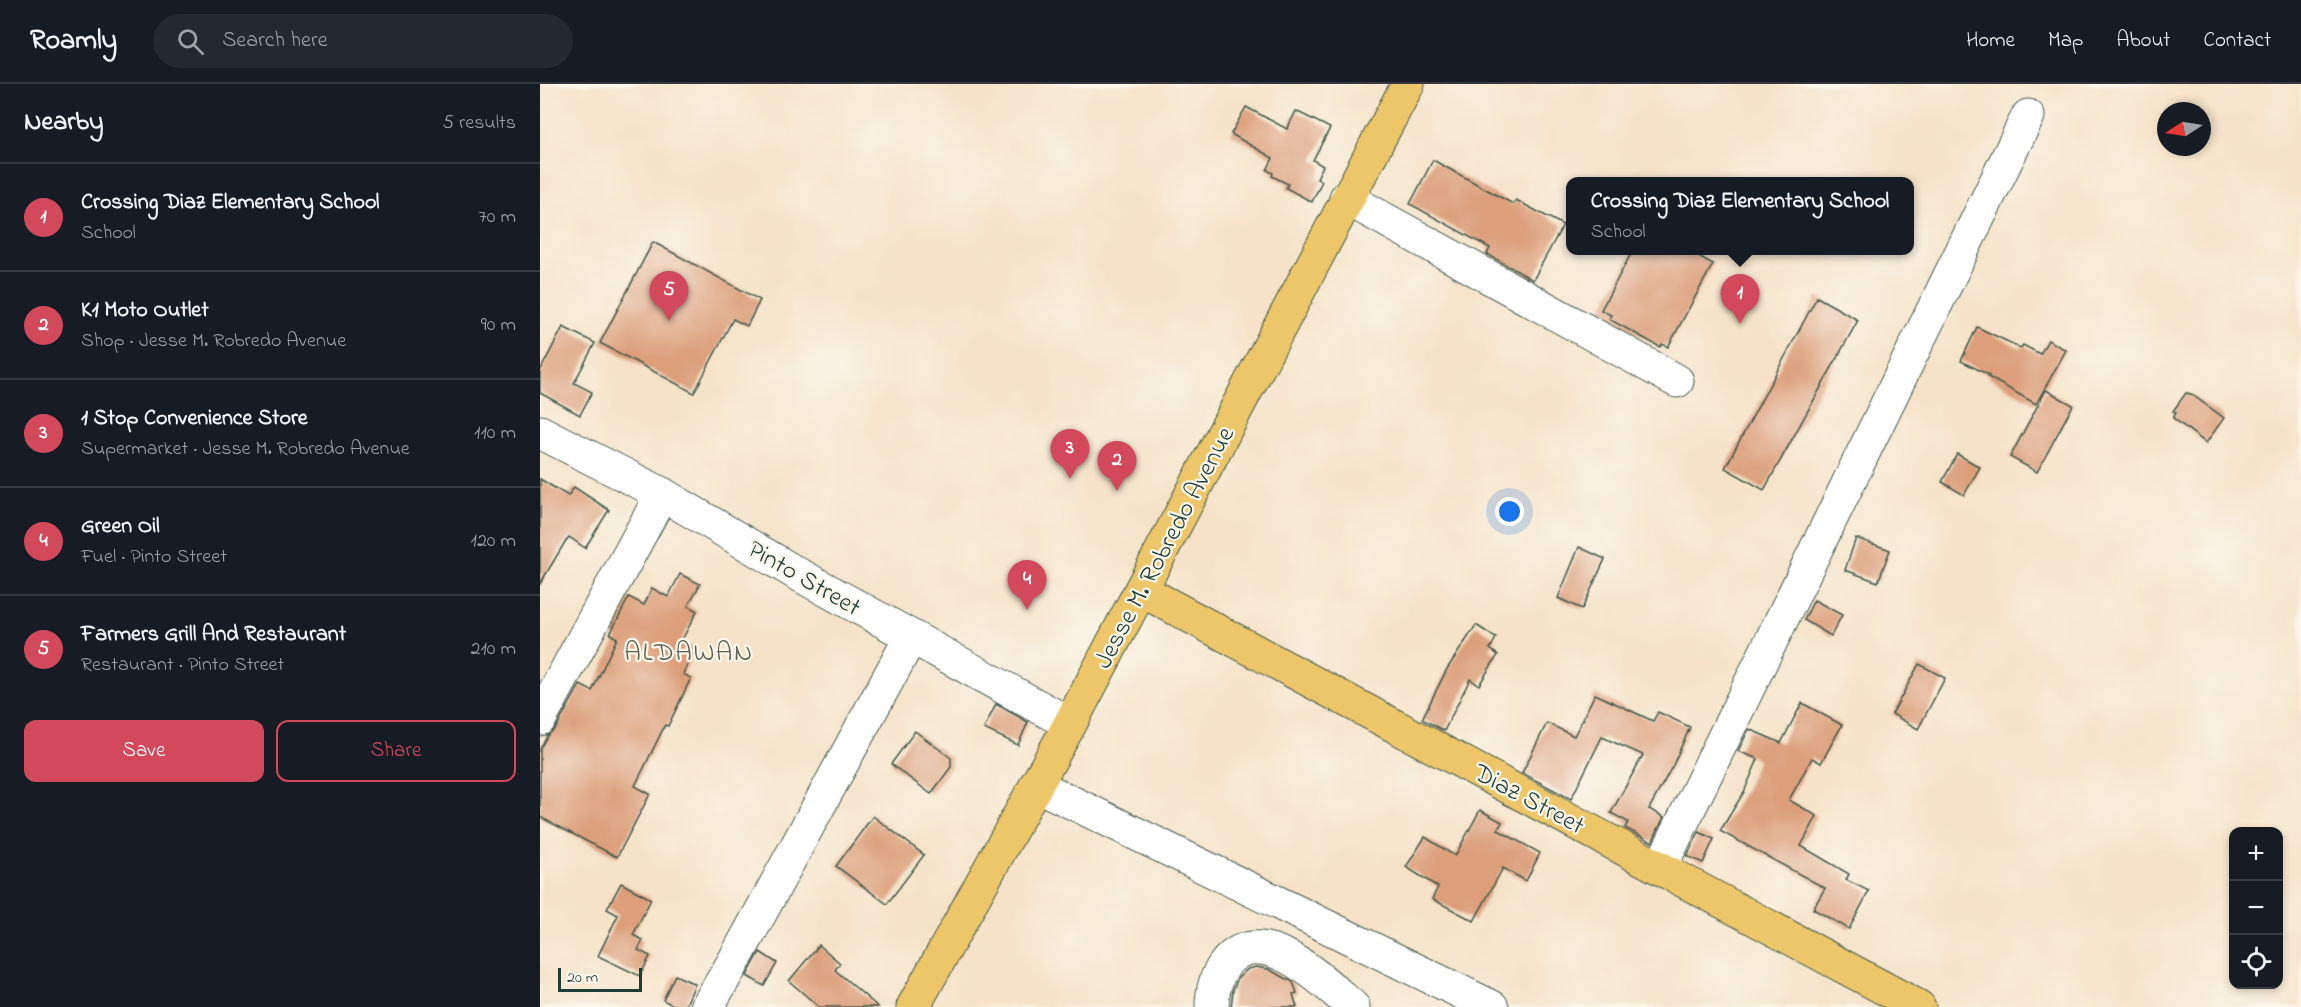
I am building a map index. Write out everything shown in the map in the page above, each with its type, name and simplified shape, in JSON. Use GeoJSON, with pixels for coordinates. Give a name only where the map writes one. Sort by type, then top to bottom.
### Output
{"type":"FeatureCollection","features":[{"type":"Feature","properties":{"kind":"main road","name":"Jesse M. Robredo Avenue"},"geometry":{"type":"LineString","coordinates":[[913,1007],[1070,724],[1408,84]]}},
{"type":"Feature","properties":{"kind":"main road","name":"Diaz Street"},"geometry":{"type":"LineString","coordinates":[[1141,590],[1918,1007]]}},
{"type":"Feature","properties":{"kind":"street"},"geometry":{"type":"LineString","coordinates":[[1660,868],[2028,116]]}},
{"type":"Feature","properties":{"kind":"street"},"geometry":{"type":"LineString","coordinates":[[1346,198],[1677,381]]}},
{"type":"Feature","properties":{"kind":"street","name":"Pinto Street"},"geometry":{"type":"LineString","coordinates":[[540,432],[662,494],[911,637],[1070,724]]}},
{"type":"Feature","properties":{"kind":"street"},"geometry":{"type":"LineString","coordinates":[[540,719],[662,494]]}},
{"type":"Feature","properties":{"kind":"street"},"geometry":{"type":"LineString","coordinates":[[707,1007],[911,637]]}},
{"type":"Feature","properties":{"kind":"street"},"geometry":{"type":"LineString","coordinates":[[1036,784],[1492,1007]]}},
{"type":"Feature","properties":{"kind":"street"},"geometry":{"type":"LineString","coordinates":[[1212,1007],[1217,974],[1231,956],[1250,947],[1274,949],[1317,976],[1353,1007]]}},
{"type":"Feature","properties":{"kind":"building"},"geometry":{"type":"Polygon","coordinates":[[[1246,107],[1287,129],[1296,111],[1330,128],[1313,160],[1323,166],[1317,178],[1322,181],[1312,202],[1286,188],[1288,184],[1272,176],[1273,173],[1267,170],[1273,158],[1231,134],[1246,107]]]}},
{"type":"Feature","properties":{"kind":"building"},"geometry":{"type":"Polygon","coordinates":[[[1433,160],[1513,204],[1516,200],[1563,225],[1533,280],[1487,254],[1490,248],[1410,204],[1433,160]]]}},
{"type":"Feature","properties":{"kind":"building"},"geometry":{"type":"Polygon","coordinates":[[[653,242],[760,300],[747,326],[733,319],[694,393],[600,343],[653,242]]]}},
{"type":"Feature","properties":{"kind":"building"},"geometry":{"type":"Polygon","coordinates":[[[1630,255],[1697,255],[1713,264],[1668,347],[1662,344],[1660,347],[1609,319],[1611,315],[1601,310],[1630,255]]]}},
{"type":"Feature","properties":{"kind":"building"},"geometry":{"type":"Polygon","coordinates":[[[1817,297],[1858,320],[1764,490],[1725,468],[1817,297]]]}},
{"type":"Feature","properties":{"kind":"building"},"geometry":{"type":"Polygon","coordinates":[[[563,327],[595,343],[574,383],[592,392],[580,415],[540,393],[540,371],[563,327]]]}},
{"type":"Feature","properties":{"kind":"building"},"geometry":{"type":"Polygon","coordinates":[[[1977,327],[2021,348],[2023,345],[2040,354],[2048,340],[2066,350],[2036,404],[1961,361],[1977,327]]]}},
{"type":"Feature","properties":{"kind":"building"},"geometry":{"type":"Polygon","coordinates":[[[2046,390],[2073,405],[2037,472],[2010,457],[2046,390]]]}},
{"type":"Feature","properties":{"kind":"building"},"geometry":{"type":"Polygon","coordinates":[[[2186,393],[2191,394],[2224,418],[2206,443],[2173,418],[2176,413],[2173,411],[2186,393]]]}},
{"type":"Feature","properties":{"kind":"building"},"geometry":{"type":"Polygon","coordinates":[[[1957,454],[1980,467],[1964,495],[1942,482],[1957,454]]]}},
{"type":"Feature","properties":{"kind":"building"},"geometry":{"type":"Polygon","coordinates":[[[540,479],[568,496],[574,487],[609,510],[585,548],[569,537],[540,584],[540,479]]]}},
{"type":"Feature","properties":{"kind":"building"},"geometry":{"type":"Polygon","coordinates":[[[1856,538],[1890,550],[1878,582],[1845,570],[1856,538]]]}},
{"type":"Feature","properties":{"kind":"building"},"geometry":{"type":"Polygon","coordinates":[[[1579,547],[1605,559],[1582,609],[1558,598],[1579,547]]]}},
{"type":"Feature","properties":{"kind":"building"},"geometry":{"type":"Polygon","coordinates":[[[680,574],[700,584],[688,606],[697,611],[681,642],[695,650],[683,674],[691,678],[635,786],[650,794],[617,857],[540,817],[540,749],[547,736],[556,728],[580,685],[592,691],[617,638],[610,634],[629,597],[644,605],[652,588],[668,597],[680,574]]]}},
{"type":"Feature","properties":{"kind":"building"},"geometry":{"type":"Polygon","coordinates":[[[1814,600],[1842,615],[1831,636],[1804,620],[1814,600]]]}},
{"type":"Feature","properties":{"kind":"building"},"geometry":{"type":"Polygon","coordinates":[[[1476,625],[1496,638],[1490,649],[1498,655],[1479,685],[1470,679],[1444,731],[1422,719],[1447,669],[1476,625]]]}},
{"type":"Feature","properties":{"kind":"building"},"geometry":{"type":"Polygon","coordinates":[[[1919,664],[1945,678],[1918,729],[1892,714],[1919,664]]]}},
{"type":"Feature","properties":{"kind":"building"},"geometry":{"type":"Polygon","coordinates":[[[1595,694],[1653,721],[1658,712],[1690,727],[1649,809],[1664,817],[1652,842],[1625,828],[1628,822],[1611,813],[1643,755],[1602,737],[1571,799],[1522,773],[1547,723],[1574,736],[1595,694]]]}},
{"type":"Feature","properties":{"kind":"building"},"geometry":{"type":"Polygon","coordinates":[[[1802,703],[1842,725],[1821,763],[1812,758],[1789,800],[1817,816],[1801,846],[1849,874],[1846,880],[1869,891],[1849,929],[1813,909],[1825,888],[1720,831],[1744,792],[1758,759],[1738,751],[1749,729],[1781,743],[1802,703]]]}},
{"type":"Feature","properties":{"kind":"building"},"geometry":{"type":"Polygon","coordinates":[[[996,704],[1028,722],[1018,745],[984,729],[996,704]]]}},
{"type":"Feature","properties":{"kind":"building"},"geometry":{"type":"Polygon","coordinates":[[[915,731],[951,758],[951,767],[931,794],[891,764],[915,731]]]}},
{"type":"Feature","properties":{"kind":"building"},"geometry":{"type":"Polygon","coordinates":[[[1480,810],[1502,822],[1498,830],[1540,853],[1526,881],[1503,868],[1474,921],[1432,899],[1438,887],[1406,867],[1425,837],[1455,856],[1480,810]]]}},
{"type":"Feature","properties":{"kind":"building"},"geometry":{"type":"Polygon","coordinates":[[[873,816],[924,855],[887,904],[836,866],[873,816]]]}},
{"type":"Feature","properties":{"kind":"building"},"geometry":{"type":"Polygon","coordinates":[[[1699,832],[1714,839],[1703,863],[1687,856],[1699,832]]]}},
{"type":"Feature","properties":{"kind":"building"},"geometry":{"type":"Polygon","coordinates":[[[621,883],[651,899],[633,935],[643,940],[638,950],[650,956],[640,976],[598,956],[618,915],[607,909],[621,883]]]}},
{"type":"Feature","properties":{"kind":"building"},"geometry":{"type":"Polygon","coordinates":[[[819,945],[840,963],[835,970],[878,1007],[819,1007],[789,981],[819,945]]]}},
{"type":"Feature","properties":{"kind":"building"},"geometry":{"type":"Polygon","coordinates":[[[760,952],[777,963],[764,986],[747,976],[760,952]]]}},
{"type":"Feature","properties":{"kind":"building"},"geometry":{"type":"Polygon","coordinates":[[[1256,967],[1268,969],[1293,982],[1297,993],[1293,994],[1297,1007],[1231,1007],[1233,990],[1238,978],[1248,969],[1256,967]]]}},
{"type":"Feature","properties":{"kind":"building"},"geometry":{"type":"Polygon","coordinates":[[[675,975],[695,984],[685,1007],[677,1007],[663,1000],[675,975]]]}},
{"type":"Feature","properties":{"kind":"place","name":"Farmers Grill And Restaurant"},"geometry":{"type":"Point","coordinates":[669,321]}},
{"type":"Feature","properties":{"kind":"place","name":"Crossing Diaz Elementary School"},"geometry":{"type":"Point","coordinates":[1740,324]}},
{"type":"Feature","properties":{"kind":"place","name":"1 Stop Convenience Store"},"geometry":{"type":"Point","coordinates":[1070,479]}},
{"type":"Feature","properties":{"kind":"place","name":"K1 Moto Outlet"},"geometry":{"type":"Point","coordinates":[1117,491]}},
{"type":"Feature","properties":{"kind":"place","name":"Green Oil"},"geometry":{"type":"Point","coordinates":[1027,610]}},
{"type":"Feature","properties":{"kind":"district","name":"ALDAWAN"},"geometry":{"type":"Point","coordinates":[689,651]}}]}
